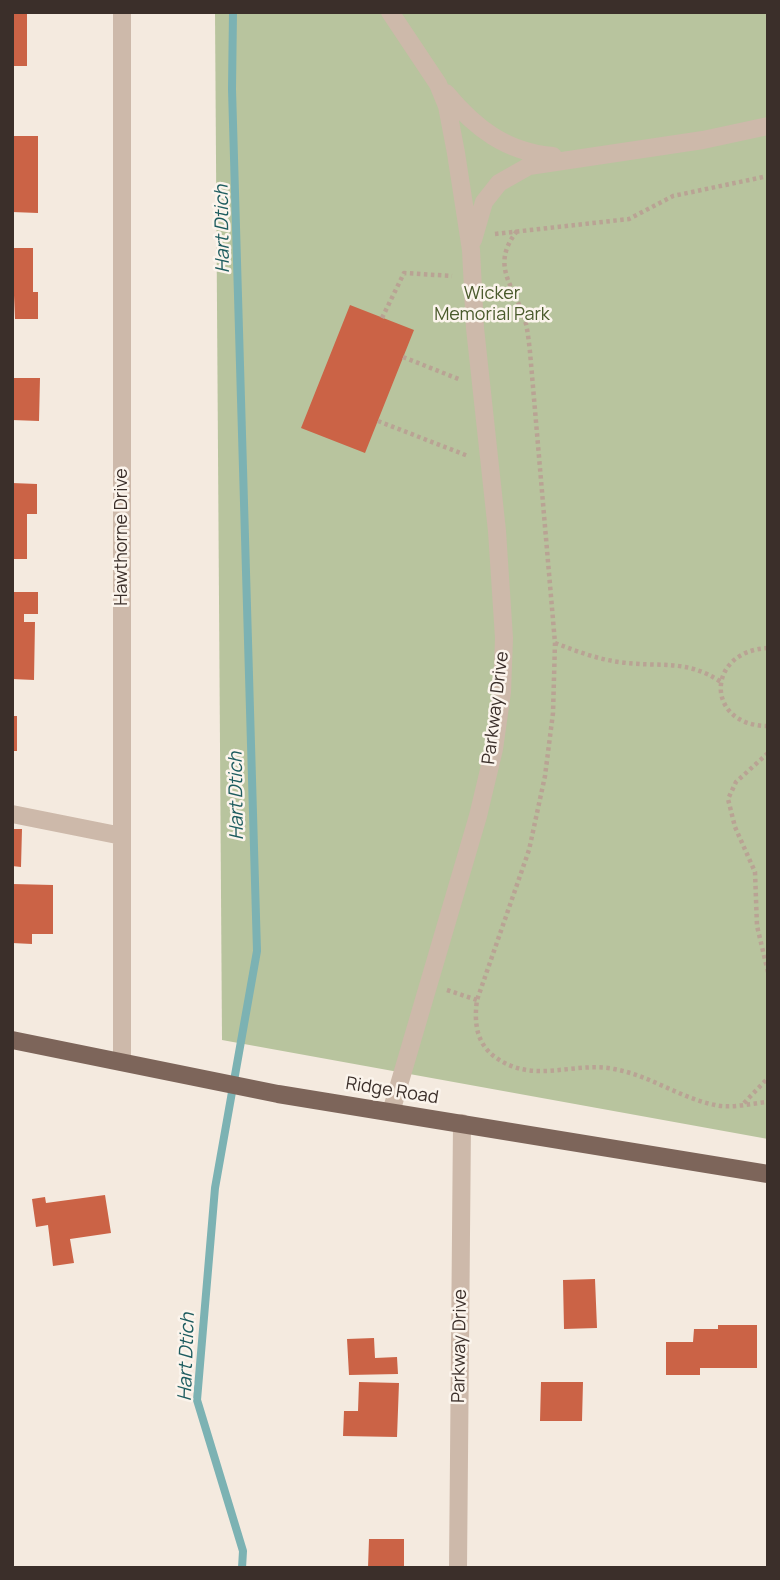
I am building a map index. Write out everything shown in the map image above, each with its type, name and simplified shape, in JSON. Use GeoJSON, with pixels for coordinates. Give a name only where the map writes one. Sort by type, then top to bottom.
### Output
{"type":"FeatureCollection","features":[{"type":"Feature","properties":{"kind":"main road","name":"Ridge Road"},"geometry":{"type":"LineString","coordinates":[[12,1040],[278,1094],[768,1174]]}},
{"type":"Feature","properties":{"kind":"street","name":"Hawthorne Drive"},"geometry":{"type":"LineString","coordinates":[[122,12],[122,1062]]}},
{"type":"Feature","properties":{"kind":"street"},"geometry":{"type":"LineString","coordinates":[[390,12],[438,84],[468,119],[499,143],[533,154],[574,157]]}},
{"type":"Feature","properties":{"kind":"street"},"geometry":{"type":"LineString","coordinates":[[438,84],[447,106],[472,243]]}},
{"type":"Feature","properties":{"kind":"street"},"geometry":{"type":"LineString","coordinates":[[472,243],[484,202],[499,183],[528,166],[574,157],[703,140],[768,126]]}},
{"type":"Feature","properties":{"kind":"street","name":"Parkway Drive"},"geometry":{"type":"LineString","coordinates":[[391,1112],[481,802],[494,749],[502,692],[504,638],[471,278],[472,243]]}},
{"type":"Feature","properties":{"kind":"street"},"geometry":{"type":"LineString","coordinates":[[12,814],[122,836]]}},
{"type":"Feature","properties":{"kind":"street","name":"Parkway Drive"},"geometry":{"type":"LineString","coordinates":[[458,1568],[462,1124]]}},
{"type":"Feature","properties":{"kind":"path"},"geometry":{"type":"LineString","coordinates":[[472,243],[517,231],[629,219],[673,196],[768,176]]}},
{"type":"Feature","properties":{"kind":"path"},"geometry":{"type":"LineString","coordinates":[[517,231],[510,241],[503,267],[526,324],[528,338],[555,643],[553,713],[537,817],[477,1000],[476,1029],[482,1043],[503,1063],[517,1069],[546,1072],[599,1067],[616,1069],[714,1105],[768,1101]]}},
{"type":"Feature","properties":{"kind":"path"},"geometry":{"type":"LineString","coordinates":[[382,318],[404,273],[471,278]]}},
{"type":"Feature","properties":{"kind":"path"},"geometry":{"type":"LineString","coordinates":[[403,357],[481,389]]}},
{"type":"Feature","properties":{"kind":"path"},"geometry":{"type":"LineString","coordinates":[[378,421],[489,464]]}},
{"type":"Feature","properties":{"kind":"path"},"geometry":{"type":"LineString","coordinates":[[555,643],[618,662],[682,664],[702,670],[721,682]]}},
{"type":"Feature","properties":{"kind":"path"},"geometry":{"type":"LineString","coordinates":[[768,648],[747,650],[736,656],[728,664],[721,682],[722,698],[731,714],[748,725],[768,726]]}},
{"type":"Feature","properties":{"kind":"path"},"geometry":{"type":"LineString","coordinates":[[768,753],[736,782],[728,799],[735,827],[755,872],[757,926],[768,972]]}},
{"type":"Feature","properties":{"kind":"path"},"geometry":{"type":"LineString","coordinates":[[430,985],[477,1000]]}},
{"type":"Feature","properties":{"kind":"path"},"geometry":{"type":"LineString","coordinates":[[744,1104],[768,1078]]}},
{"type":"Feature","properties":{"kind":"green space","name":"Wicker Memorial Park"},"geometry":{"type":"Polygon","coordinates":[[[215,12],[768,12],[768,1139],[222,1040],[215,12]]]}},
{"type":"Feature","properties":{"kind":"building"},"geometry":{"type":"Polygon","coordinates":[[[12,12],[27,12],[27,66],[12,66],[12,12]]]}},
{"type":"Feature","properties":{"kind":"building"},"geometry":{"type":"Polygon","coordinates":[[[12,136],[38,136],[38,213],[12,212],[12,136]]]}},
{"type":"Feature","properties":{"kind":"building"},"geometry":{"type":"Polygon","coordinates":[[[12,248],[33,248],[33,292],[38,292],[38,319],[15,319],[12,248]]]}},
{"type":"Feature","properties":{"kind":"building"},"geometry":{"type":"Polygon","coordinates":[[[350,305],[414,330],[365,453],[301,428],[350,305]]]}},
{"type":"Feature","properties":{"kind":"building"},"geometry":{"type":"Polygon","coordinates":[[[12,378],[40,378],[39,421],[12,420],[12,378]]]}},
{"type":"Feature","properties":{"kind":"building"},"geometry":{"type":"Polygon","coordinates":[[[12,483],[37,484],[37,514],[27,514],[27,559],[12,559],[12,483]]]}},
{"type":"Feature","properties":{"kind":"building"},"geometry":{"type":"Polygon","coordinates":[[[12,592],[38,592],[38,614],[24,614],[24,622],[35,622],[34,680],[12,679],[12,592]]]}},
{"type":"Feature","properties":{"kind":"building"},"geometry":{"type":"Polygon","coordinates":[[[12,716],[17,716],[17,751],[12,751],[12,716]]]}},
{"type":"Feature","properties":{"kind":"building"},"geometry":{"type":"Polygon","coordinates":[[[12,829],[22,829],[21,867],[12,866],[12,829]]]}},
{"type":"Feature","properties":{"kind":"building"},"geometry":{"type":"Polygon","coordinates":[[[12,884],[53,885],[53,934],[32,934],[32,944],[12,943],[12,884]]]}},
{"type":"Feature","properties":{"kind":"building"},"geometry":{"type":"Polygon","coordinates":[[[105,1195],[111,1233],[70,1239],[74,1263],[53,1266],[48,1225],[36,1227],[32,1199],[45,1197],[46,1203],[105,1195]]]}},
{"type":"Feature","properties":{"kind":"building"},"geometry":{"type":"Polygon","coordinates":[[[595,1279],[597,1328],[564,1329],[563,1280],[595,1279]]]}},
{"type":"Feature","properties":{"kind":"building"},"geometry":{"type":"Polygon","coordinates":[[[718,1325],[757,1325],[757,1368],[700,1368],[700,1375],[666,1375],[666,1342],[693,1342],[694,1329],[718,1329],[718,1325]]]}},
{"type":"Feature","properties":{"kind":"building"},"geometry":{"type":"Polygon","coordinates":[[[374,1338],[375,1358],[397,1357],[398,1374],[349,1375],[347,1339],[374,1338]]]}},
{"type":"Feature","properties":{"kind":"building"},"geometry":{"type":"Polygon","coordinates":[[[359,1382],[399,1383],[397,1437],[343,1436],[344,1411],[358,1411],[359,1382]]]}},
{"type":"Feature","properties":{"kind":"building"},"geometry":{"type":"Polygon","coordinates":[[[541,1382],[583,1382],[582,1421],[540,1421],[541,1382]]]}},
{"type":"Feature","properties":{"kind":"building"},"geometry":{"type":"Polygon","coordinates":[[[369,1539],[404,1539],[404,1568],[368,1568],[369,1539]]]}},
{"type":"Feature","properties":{"kind":"waterway","name":"Hart Dtich"},"geometry":{"type":"LineString","coordinates":[[233,12],[232,89],[257,951],[215,1188],[197,1400],[243,1551],[242,1568]]}}]}
